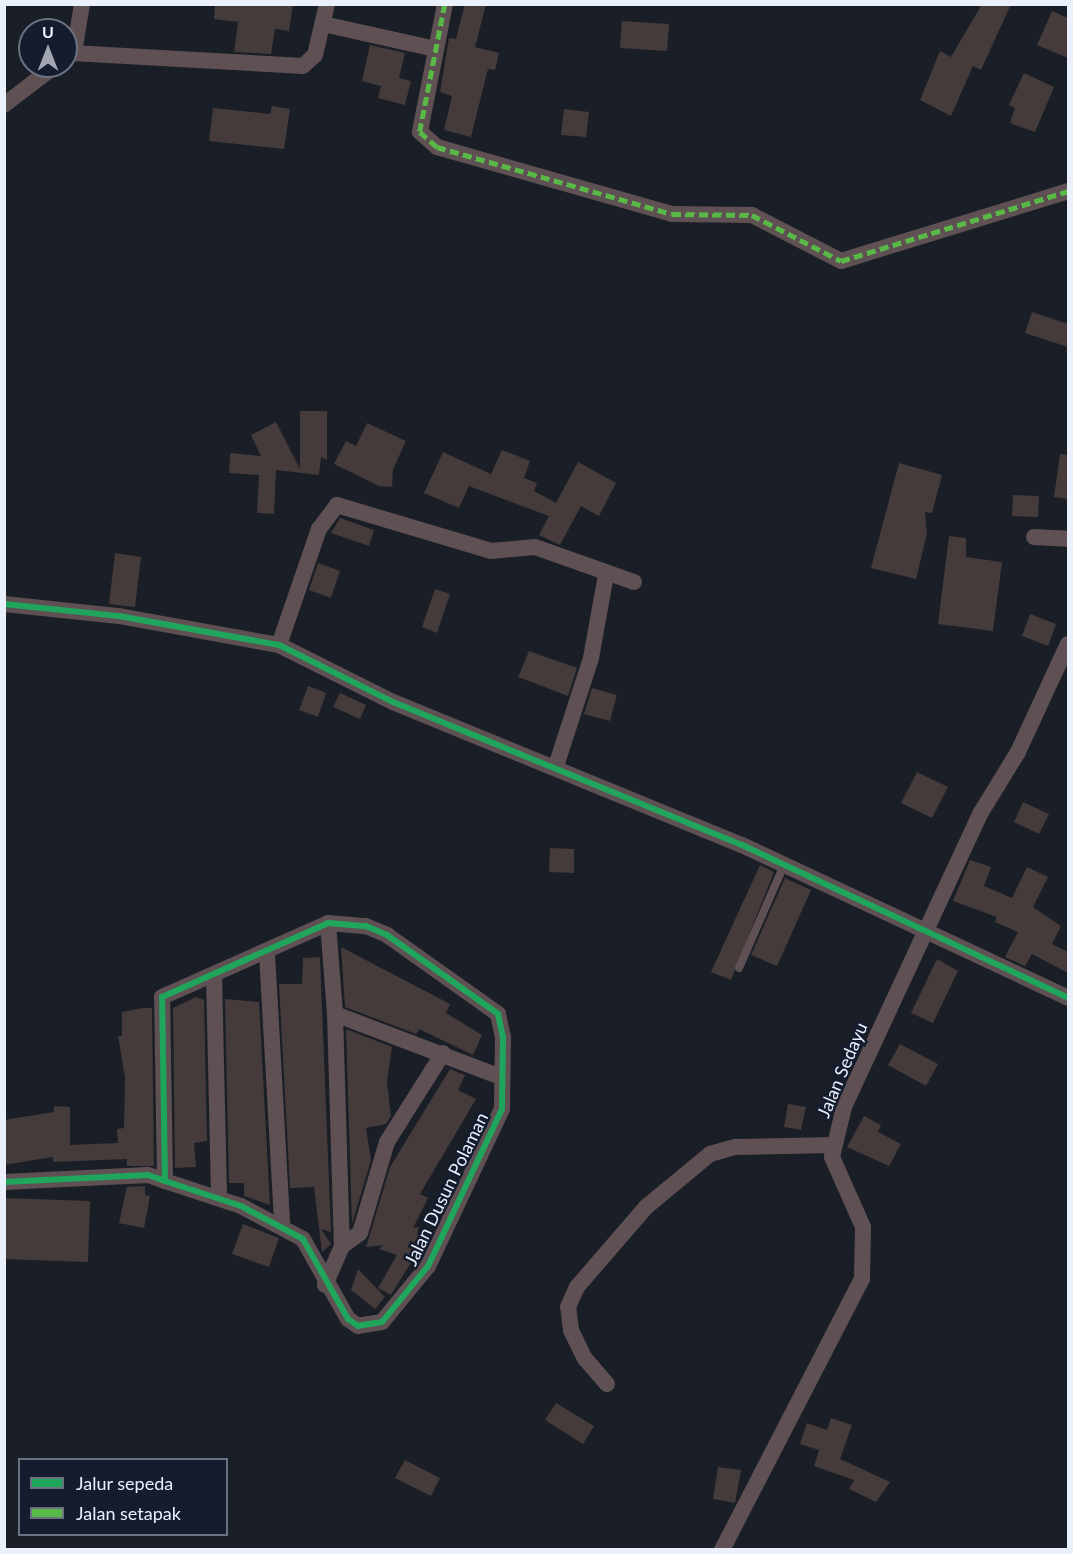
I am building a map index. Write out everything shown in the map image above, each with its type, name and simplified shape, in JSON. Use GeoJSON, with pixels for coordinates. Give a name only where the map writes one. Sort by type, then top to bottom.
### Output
{"type":"FeatureCollection","features":[{"type":"Feature","properties":{"kind":"street"},"geometry":{"type":"LineString","coordinates":[[78,20],[82,4]]}},
{"type":"Feature","properties":{"kind":"street"},"geometry":{"type":"LineString","coordinates":[[78,55],[303,66],[315,55],[327,4]]}},
{"type":"Feature","properties":{"kind":"street"},"geometry":{"type":"LineString","coordinates":[[445,4],[421,124],[427,142],[672,214],[752,215],[841,261],[1068,191]]}},
{"type":"Feature","properties":{"kind":"street"},"geometry":{"type":"LineString","coordinates":[[323,24],[436,49]]}},
{"type":"Feature","properties":{"kind":"street"},"geometry":{"type":"LineString","coordinates":[[4,105],[39,78]]}},
{"type":"Feature","properties":{"kind":"street"},"geometry":{"type":"LineString","coordinates":[[279,645],[319,529],[337,505],[491,551],[536,547],[606,575],[634,582]]}},
{"type":"Feature","properties":{"kind":"street"},"geometry":{"type":"LineString","coordinates":[[1035,537],[1068,538]]}},
{"type":"Feature","properties":{"kind":"street"},"geometry":{"type":"LineString","coordinates":[[556,766],[591,657],[606,575]]}},
{"type":"Feature","properties":{"kind":"street"},"geometry":{"type":"LineString","coordinates":[[4,604],[25,603],[279,645],[393,702],[556,766],[784,864],[1068,998]]}},
{"type":"Feature","properties":{"kind":"street","name":"Jalan Sedayu"},"geometry":{"type":"LineString","coordinates":[[722,1550],[862,1279],[863,1227],[834,1168],[834,1145],[844,1107],[980,814],[1064,662],[1068,644]]}},
{"type":"Feature","properties":{"kind":"street"},"geometry":{"type":"LineString","coordinates":[[165,1181],[160,1002],[167,993],[267,953],[328,923],[335,1014],[342,1246],[325,1285]]}},
{"type":"Feature","properties":{"kind":"street","name":"Jalan Dusun Polaman"},"geometry":{"type":"LineString","coordinates":[[4,1182],[148,1175],[219,1197],[282,1225],[310,1244],[325,1285],[358,1326],[372,1326],[390,1314],[438,1245],[502,1108],[503,1036],[498,1014],[387,935],[366,926],[328,923]]}},
{"type":"Feature","properties":{"kind":"street"},"geometry":{"type":"LineString","coordinates":[[267,953],[282,1225]]}},
{"type":"Feature","properties":{"kind":"street"},"geometry":{"type":"LineString","coordinates":[[214,975],[219,1197]]}},
{"type":"Feature","properties":{"kind":"street"},"geometry":{"type":"LineString","coordinates":[[335,1014],[443,1053],[501,1077]]}},
{"type":"Feature","properties":{"kind":"street"},"geometry":{"type":"LineString","coordinates":[[342,1246],[360,1233],[387,1142],[443,1053]]}},
{"type":"Feature","properties":{"kind":"street"},"geometry":{"type":"LineString","coordinates":[[607,1384],[585,1359],[571,1330],[568,1307],[577,1287],[646,1207],[710,1154],[735,1147],[834,1145]]}},
{"type":"Feature","properties":{"kind":"lane"},"geometry":{"type":"LineString","coordinates":[[739,968],[784,864]]}},
{"type":"Feature","properties":{"kind":"building"},"geometry":{"type":"Polygon","coordinates":[[[215,4],[293,4],[289,31],[275,29],[271,54],[234,52],[238,22],[214,19],[215,4]]]}},
{"type":"Feature","properties":{"kind":"building"},"geometry":{"type":"Polygon","coordinates":[[[465,4],[486,4],[475,47],[499,53],[495,70],[488,69],[471,137],[444,130],[452,96],[440,92],[449,38],[456,39],[465,4]]]}},
{"type":"Feature","properties":{"kind":"building"},"geometry":{"type":"Polygon","coordinates":[[[982,4],[1011,4],[981,70],[973,66],[951,116],[920,100],[940,51],[951,57],[982,4]]]}},
{"type":"Feature","properties":{"kind":"building"},"geometry":{"type":"Polygon","coordinates":[[[1052,11],[1068,18],[1068,58],[1037,45],[1052,11]]]}},
{"type":"Feature","properties":{"kind":"building"},"geometry":{"type":"Polygon","coordinates":[[[622,21],[669,24],[667,51],[620,48],[622,21]]]}},
{"type":"Feature","properties":{"kind":"building"},"geometry":{"type":"Polygon","coordinates":[[[370,45],[405,53],[399,78],[411,81],[405,105],[378,98],[381,86],[362,81],[370,45]]]}},
{"type":"Feature","properties":{"kind":"building"},"geometry":{"type":"Polygon","coordinates":[[[1024,73],[1054,87],[1035,132],[1010,123],[1015,108],[1009,105],[1024,73]]]}},
{"type":"Feature","properties":{"kind":"building"},"geometry":{"type":"Polygon","coordinates":[[[272,106],[290,109],[284,149],[209,141],[213,108],[270,114],[272,106]]]}},
{"type":"Feature","properties":{"kind":"building"},"geometry":{"type":"Polygon","coordinates":[[[564,109],[589,112],[586,137],[561,135],[564,109]]]}},
{"type":"Feature","properties":{"kind":"building"},"geometry":{"type":"Polygon","coordinates":[[[1032,312],[1068,324],[1068,347],[1025,333],[1032,312]]]}},
{"type":"Feature","properties":{"kind":"building"},"geometry":{"type":"Polygon","coordinates":[[[300,411],[327,411],[327,460],[321,457],[319,475],[276,470],[274,514],[257,513],[259,475],[229,473],[230,453],[261,456],[251,435],[276,422],[300,469],[300,411]]]}},
{"type":"Feature","properties":{"kind":"building"},"geometry":{"type":"Polygon","coordinates":[[[367,423],[406,441],[393,469],[392,487],[379,486],[334,464],[346,441],[356,446],[367,423]]]}},
{"type":"Feature","properties":{"kind":"building"},"geometry":{"type":"Polygon","coordinates":[[[502,450],[530,461],[524,478],[537,483],[534,491],[556,503],[578,462],[616,483],[599,516],[581,506],[560,545],[539,535],[549,516],[469,486],[459,508],[424,493],[443,452],[491,474],[502,450]]]}},
{"type":"Feature","properties":{"kind":"building"},"geometry":{"type":"Polygon","coordinates":[[[1060,454],[1068,455],[1068,499],[1054,497],[1060,454]]]}},
{"type":"Feature","properties":{"kind":"building"},"geometry":{"type":"Polygon","coordinates":[[[899,463],[942,475],[932,513],[925,512],[927,534],[916,579],[871,568],[899,463]]]}},
{"type":"Feature","properties":{"kind":"building"},"geometry":{"type":"Polygon","coordinates":[[[1013,495],[1039,496],[1038,517],[1012,516],[1013,495]]]}},
{"type":"Feature","properties":{"kind":"building"},"geometry":{"type":"Polygon","coordinates":[[[340,518],[374,530],[369,546],[331,533],[340,518]]]}},
{"type":"Feature","properties":{"kind":"building"},"geometry":{"type":"Polygon","coordinates":[[[949,536],[966,538],[966,557],[1002,562],[993,631],[938,624],[949,536]]]}},
{"type":"Feature","properties":{"kind":"building"},"geometry":{"type":"Polygon","coordinates":[[[115,553],[141,557],[135,607],[109,604],[115,553]]]}},
{"type":"Feature","properties":{"kind":"building"},"geometry":{"type":"Polygon","coordinates":[[[318,563],[340,571],[331,598],[309,590],[318,563]]]}},
{"type":"Feature","properties":{"kind":"building"},"geometry":{"type":"Polygon","coordinates":[[[435,589],[450,594],[437,633],[422,627],[435,589]]]}},
{"type":"Feature","properties":{"kind":"building"},"geometry":{"type":"Polygon","coordinates":[[[1030,614],[1056,624],[1048,646],[1022,636],[1030,614]]]}},
{"type":"Feature","properties":{"kind":"building"},"geometry":{"type":"Polygon","coordinates":[[[529,651],[577,668],[568,696],[518,677],[529,651]]]}},
{"type":"Feature","properties":{"kind":"building"},"geometry":{"type":"Polygon","coordinates":[[[308,686],[326,693],[318,717],[299,710],[308,686]]]}},
{"type":"Feature","properties":{"kind":"building"},"geometry":{"type":"Polygon","coordinates":[[[592,688],[617,695],[610,721],[584,714],[592,688]]]}},
{"type":"Feature","properties":{"kind":"building"},"geometry":{"type":"Polygon","coordinates":[[[340,693],[366,705],[360,719],[333,707],[340,693]]]}},
{"type":"Feature","properties":{"kind":"building"},"geometry":{"type":"Polygon","coordinates":[[[917,772],[948,787],[932,818],[901,803],[917,772]]]}},
{"type":"Feature","properties":{"kind":"building"},"geometry":{"type":"Polygon","coordinates":[[[1023,802],[1049,814],[1039,834],[1014,822],[1023,802]]]}},
{"type":"Feature","properties":{"kind":"building"},"geometry":{"type":"Polygon","coordinates":[[[550,848],[574,849],[574,873],[549,872],[550,848]]]}},
{"type":"Feature","properties":{"kind":"building"},"geometry":{"type":"Polygon","coordinates":[[[970,860],[991,867],[984,886],[1012,898],[1027,867],[1048,877],[1033,907],[1061,926],[1052,944],[1068,952],[1068,973],[1032,954],[1025,966],[1005,957],[1018,932],[995,922],[997,917],[953,901],[970,860]]]}},
{"type":"Feature","properties":{"kind":"building"},"geometry":{"type":"Polygon","coordinates":[[[760,865],[774,872],[731,980],[711,972],[760,865]]]}},
{"type":"Feature","properties":{"kind":"building"},"geometry":{"type":"Polygon","coordinates":[[[785,878],[811,890],[777,966],[751,955],[785,878]]]}},
{"type":"Feature","properties":{"kind":"building"},"geometry":{"type":"Polygon","coordinates":[[[341,947],[450,1004],[446,1013],[482,1035],[473,1055],[419,1029],[416,1034],[345,1007],[341,947]]]}},
{"type":"Feature","properties":{"kind":"building"},"geometry":{"type":"Polygon","coordinates":[[[320,957],[331,1232],[321,1229],[331,1244],[322,1252],[314,1187],[290,1188],[279,984],[302,984],[303,958],[320,957]]]}},
{"type":"Feature","properties":{"kind":"building"},"geometry":{"type":"Polygon","coordinates":[[[937,959],[958,971],[933,1023],[911,1013],[937,959]]]}},
{"type":"Feature","properties":{"kind":"building"},"geometry":{"type":"Polygon","coordinates":[[[196,997],[204,1000],[207,1141],[194,1143],[196,1167],[175,1168],[173,1008],[196,997]]]}},
{"type":"Feature","properties":{"kind":"building"},"geometry":{"type":"Polygon","coordinates":[[[225,999],[259,1002],[270,1205],[244,1196],[244,1183],[229,1183],[225,999]]]}},
{"type":"Feature","properties":{"kind":"building"},"geometry":{"type":"Polygon","coordinates":[[[152,1008],[154,1166],[127,1166],[127,1159],[53,1162],[53,1157],[4,1165],[4,1120],[54,1112],[54,1106],[70,1107],[70,1145],[118,1143],[117,1129],[124,1128],[125,1078],[118,1036],[122,1036],[122,1012],[152,1008]]]}},
{"type":"Feature","properties":{"kind":"building"},"geometry":{"type":"Polygon","coordinates":[[[346,1029],[392,1047],[387,1082],[391,1116],[386,1124],[366,1128],[371,1160],[352,1224],[346,1029]]]}},
{"type":"Feature","properties":{"kind":"building"},"geometry":{"type":"Polygon","coordinates":[[[900,1044],[938,1064],[926,1086],[888,1065],[900,1044]]]}},
{"type":"Feature","properties":{"kind":"building"},"geometry":{"type":"Polygon","coordinates":[[[450,1069],[465,1075],[458,1090],[476,1099],[420,1194],[428,1198],[413,1228],[419,1227],[417,1234],[426,1238],[391,1295],[378,1288],[397,1255],[379,1249],[383,1245],[366,1247],[390,1167],[450,1069]]]}},
{"type":"Feature","properties":{"kind":"building"},"geometry":{"type":"Polygon","coordinates":[[[788,1104],[806,1107],[801,1130],[784,1127],[788,1104]]]}},
{"type":"Feature","properties":{"kind":"building"},"geometry":{"type":"Polygon","coordinates":[[[864,1116],[881,1125],[878,1132],[901,1144],[889,1166],[847,1147],[864,1116]]]}},
{"type":"Feature","properties":{"kind":"building"},"geometry":{"type":"Polygon","coordinates":[[[145,1186],[145,1195],[150,1196],[144,1228],[119,1223],[127,1187],[145,1186]]]}},
{"type":"Feature","properties":{"kind":"building"},"geometry":{"type":"Polygon","coordinates":[[[4,1198],[90,1201],[88,1262],[4,1259],[4,1198]]]}},
{"type":"Feature","properties":{"kind":"building"},"geometry":{"type":"Polygon","coordinates":[[[243,1224],[279,1238],[269,1267],[232,1254],[243,1224]]]}},
{"type":"Feature","properties":{"kind":"building"},"geometry":{"type":"Polygon","coordinates":[[[358,1269],[385,1297],[375,1309],[351,1290],[358,1269]]]}},
{"type":"Feature","properties":{"kind":"building"},"geometry":{"type":"Polygon","coordinates":[[[556,1403],[594,1426],[583,1444],[545,1420],[556,1403]]]}},
{"type":"Feature","properties":{"kind":"building"},"geometry":{"type":"Polygon","coordinates":[[[831,1418],[852,1425],[840,1459],[890,1482],[876,1502],[849,1489],[854,1480],[814,1466],[819,1450],[800,1444],[807,1423],[827,1430],[831,1418]]]}},
{"type":"Feature","properties":{"kind":"building"},"geometry":{"type":"Polygon","coordinates":[[[405,1460],[440,1478],[431,1496],[395,1478],[405,1460]]]}},
{"type":"Feature","properties":{"kind":"building"},"geometry":{"type":"Polygon","coordinates":[[[718,1467],[741,1470],[735,1503],[713,1499],[718,1467]]]}},
{"type":"Feature","properties":{"kind":"marked path"},"geometry":{"type":"LineString","coordinates":[[445,4],[420,132],[437,147],[672,214],[752,215],[841,261],[1068,191]]}},
{"type":"Feature","properties":{"kind":"cycle path"},"geometry":{"type":"LineString","coordinates":[[4,604],[119,616],[279,645],[393,702],[742,845],[1068,998]]}},
{"type":"Feature","properties":{"kind":"cycle path"},"geometry":{"type":"LineString","coordinates":[[4,1182],[148,1175],[165,1181],[162,997],[328,923],[366,926],[387,935],[498,1014],[503,1037],[502,1109],[428,1266],[382,1322],[358,1326],[348,1319],[303,1239],[241,1206],[165,1181]]}}]}
